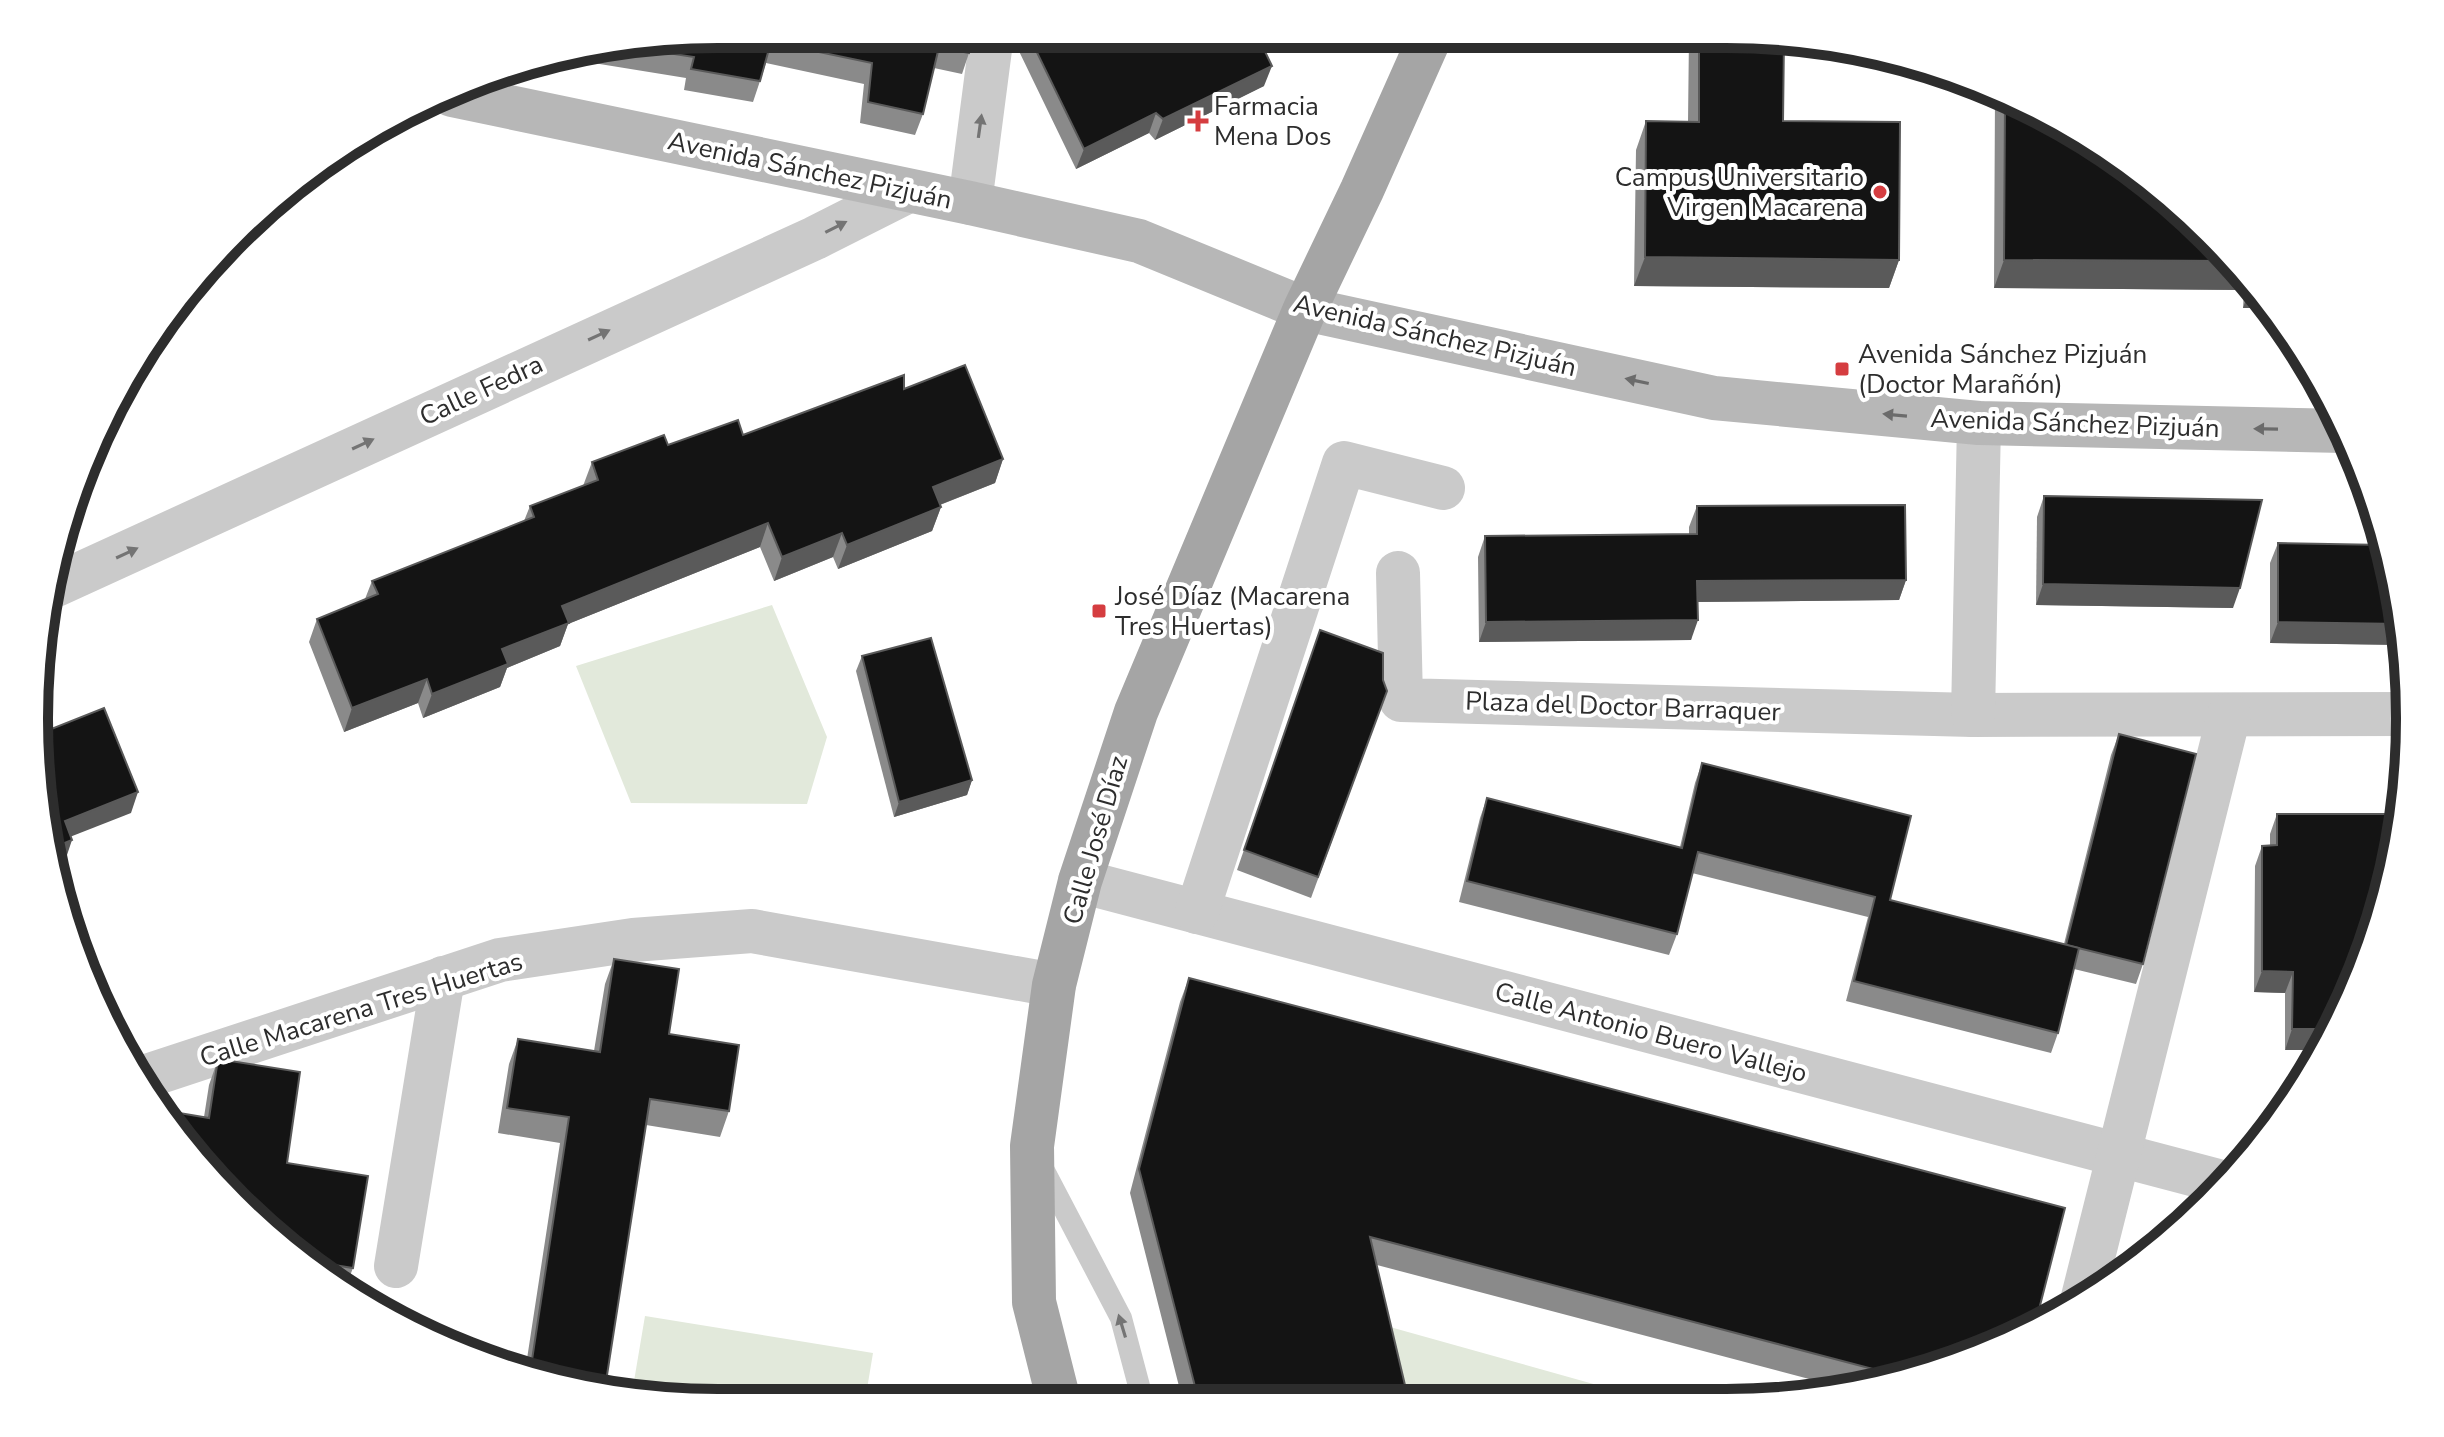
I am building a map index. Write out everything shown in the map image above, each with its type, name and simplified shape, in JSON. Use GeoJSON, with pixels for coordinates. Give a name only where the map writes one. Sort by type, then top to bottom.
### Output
{"type":"FeatureCollection","features":[{"type":"Feature","properties":{"kind":"main road","name":"Calle José Díaz"},"geometry":{"type":"LineString","coordinates":[[1056,1389],[1034,1302],[1032,1146],[1054,985],[1080,881],[1124,743],[1305,309],[1425,48]]}},
{"type":"Feature","properties":{"kind":"street"},"geometry":{"type":"LineString","coordinates":[[970,203],[990,48]]}},
{"type":"Feature","properties":{"kind":"street","name":"Avenida Sánchez Pizjuán"},"geometry":{"type":"LineString","coordinates":[[465,98],[1139,241],[1305,309],[1714,398],[1979,423],[2331,431]]}},
{"type":"Feature","properties":{"kind":"street","name":"Calle Fedra"},"geometry":{"type":"LineString","coordinates":[[62,582],[815,238],[906,192]]}},
{"type":"Feature","properties":{"kind":"street"},"geometry":{"type":"LineString","coordinates":[[1973,715],[1979,423]]}},
{"type":"Feature","properties":{"kind":"street"},"geometry":{"type":"LineString","coordinates":[[1197,912],[1344,463],[1443,488]]}},
{"type":"Feature","properties":{"kind":"street","name":"Plaza del Doctor Barraquer"},"geometry":{"type":"LineString","coordinates":[[1398,573],[1401,700],[1973,715],[2396,714]]}},
{"type":"Feature","properties":{"kind":"street"},"geometry":{"type":"LineString","coordinates":[[2087,1283],[2229,715]]}},
{"type":"Feature","properties":{"kind":"street","name":"Calle Antonio Buero Vallejo"},"geometry":{"type":"LineString","coordinates":[[1080,881],[2213,1180]]}},
{"type":"Feature","properties":{"kind":"street","name":"Calle Macarena Tres Huertas"},"geometry":{"type":"LineString","coordinates":[[151,1075],[500,960],[633,940],[752,931],[1054,985]]}},
{"type":"Feature","properties":{"kind":"street"},"geometry":{"type":"LineString","coordinates":[[396,1266],[443,978]]}},
{"type":"Feature","properties":{"kind":"lane"},"geometry":{"type":"LineString","coordinates":[[1032,1146],[1121,1318],[1140,1389]]}},
{"type":"Feature","properties":{"kind":"shaded area"},"geometry":{"type":"Polygon","coordinates":[[[772,605],[827,737],[807,804],[631,803],[576,666],[772,605]]]}},
{"type":"Feature","properties":{"kind":"shaded area"},"geometry":{"type":"Polygon","coordinates":[[[645,1316],[873,1353],[867,1389],[675,1388],[634,1383],[645,1316]]]}},
{"type":"Feature","properties":{"kind":"shaded area"},"geometry":{"type":"Polygon","coordinates":[[[1390,1327],[1611,1389],[1406,1389],[1390,1327]]]}},
{"type":"Feature","properties":{"kind":"building"},"geometry":{"type":"Polygon","coordinates":[[[769,48],[760,81],[691,69],[694,57],[656,51],[769,48]]]}},
{"type":"Feature","properties":{"kind":"building"},"geometry":{"type":"Polygon","coordinates":[[[800,48],[939,48],[923,114],[868,102],[872,63],[800,48]]]}},
{"type":"Feature","properties":{"kind":"building"},"geometry":{"type":"Polygon","coordinates":[[[944,48],[970,48],[969,53],[944,48]]]}},
{"type":"Feature","properties":{"kind":"building"},"geometry":{"type":"Polygon","coordinates":[[[1035,48],[1263,48],[1272,66],[1163,119],[1156,113],[1084,149],[1035,48]]]}},
{"type":"Feature","properties":{"kind":"building"},"geometry":{"type":"Polygon","coordinates":[[[1699,48],[1726,48],[1784,51],[1783,121],[1900,122],[1899,260],[1645,257],[1646,121],[1699,122],[1699,48]]]}},
{"type":"Feature","properties":{"kind":"building"},"geometry":{"type":"Polygon","coordinates":[[[2005,109],[2098,161],[2168,214],[2216,261],[2004,260],[2005,109]]]}},
{"type":"Feature","properties":{"kind":"building"},"geometry":{"type":"Polygon","coordinates":[[[965,365],[1003,459],[933,487],[941,507],[847,545],[842,533],[782,557],[768,523],[562,606],[569,623],[502,649],[508,664],[432,694],[427,679],[352,708],[317,619],[378,594],[372,581],[534,517],[530,506],[598,480],[592,462],[664,435],[668,445],[738,420],[743,435],[904,375],[904,389],[965,365]]]}},
{"type":"Feature","properties":{"kind":"building"},"geometry":{"type":"Polygon","coordinates":[[[2044,496],[2262,500],[2240,588],[2043,584],[2044,496]]]}},
{"type":"Feature","properties":{"kind":"building"},"geometry":{"type":"Polygon","coordinates":[[[1905,505],[1906,580],[1697,581],[1698,620],[1486,622],[1485,536],[1697,534],[1697,506],[1905,505]]]}},
{"type":"Feature","properties":{"kind":"building"},"geometry":{"type":"Polygon","coordinates":[[[2278,543],[2373,545],[2389,624],[2278,622],[2278,543]]]}},
{"type":"Feature","properties":{"kind":"building"},"geometry":{"type":"Polygon","coordinates":[[[1320,630],[1383,653],[1383,680],[1387,691],[1318,877],[1244,850],[1320,630]]]}},
{"type":"Feature","properties":{"kind":"building"},"geometry":{"type":"Polygon","coordinates":[[[931,638],[972,780],[899,802],[862,656],[931,638]]]}},
{"type":"Feature","properties":{"kind":"building"},"geometry":{"type":"Polygon","coordinates":[[[104,708],[138,792],[65,821],[72,840],[60,845],[49,762],[48,730],[104,708]]]}},
{"type":"Feature","properties":{"kind":"building"},"geometry":{"type":"Polygon","coordinates":[[[2119,734],[2196,754],[2143,964],[2066,945],[2119,734]]]}},
{"type":"Feature","properties":{"kind":"building"},"geometry":{"type":"Polygon","coordinates":[[[1702,763],[1911,816],[1890,900],[2079,948],[2058,1033],[1854,981],[1875,897],[1698,852],[1677,934],[1467,881],[1487,798],[1682,848],[1702,763]]]}},
{"type":"Feature","properties":{"kind":"building"},"geometry":{"type":"Polygon","coordinates":[[[2277,814],[2389,814],[2373,892],[2360,934],[2319,1029],[2292,1029],[2293,972],[2262,971],[2262,846],[2277,845],[2277,814]]]}},
{"type":"Feature","properties":{"kind":"building"},"geometry":{"type":"Polygon","coordinates":[[[614,959],[679,969],[669,1034],[739,1045],[729,1111],[650,1099],[606,1379],[532,1362],[569,1117],[507,1108],[518,1039],[600,1052],[614,959]]]}},
{"type":"Feature","properties":{"kind":"building"},"geometry":{"type":"Polygon","coordinates":[[[1189,978],[2065,1208],[2039,1311],[1982,1338],[1879,1371],[1370,1237],[1406,1389],[1196,1389],[1139,1169],[1189,978]]]}},
{"type":"Feature","properties":{"kind":"building"},"geometry":{"type":"Polygon","coordinates":[[[218,1059],[300,1072],[287,1163],[368,1176],[353,1268],[330,1264],[276,1223],[214,1161],[177,1112],[209,1118],[218,1059]]]}},
{"type":"Feature","properties":{"kind":"place","name":"Farmacia Mena Dos"},"geometry":{"type":"Point","coordinates":[1198,121]}},
{"type":"Feature","properties":{"kind":"place","name":"Campus Universitario Virgen Macarena"},"geometry":{"type":"Point","coordinates":[1880,192]}},
{"type":"Feature","properties":{"kind":"place","name":"Avenida Sánchez Pizjuán (Doctor Marañón)"},"geometry":{"type":"Point","coordinates":[1842,369]}},
{"type":"Feature","properties":{"kind":"place","name":"José Díaz (Macarena Tres Huertas)"},"geometry":{"type":"Point","coordinates":[1099,611]}}]}
